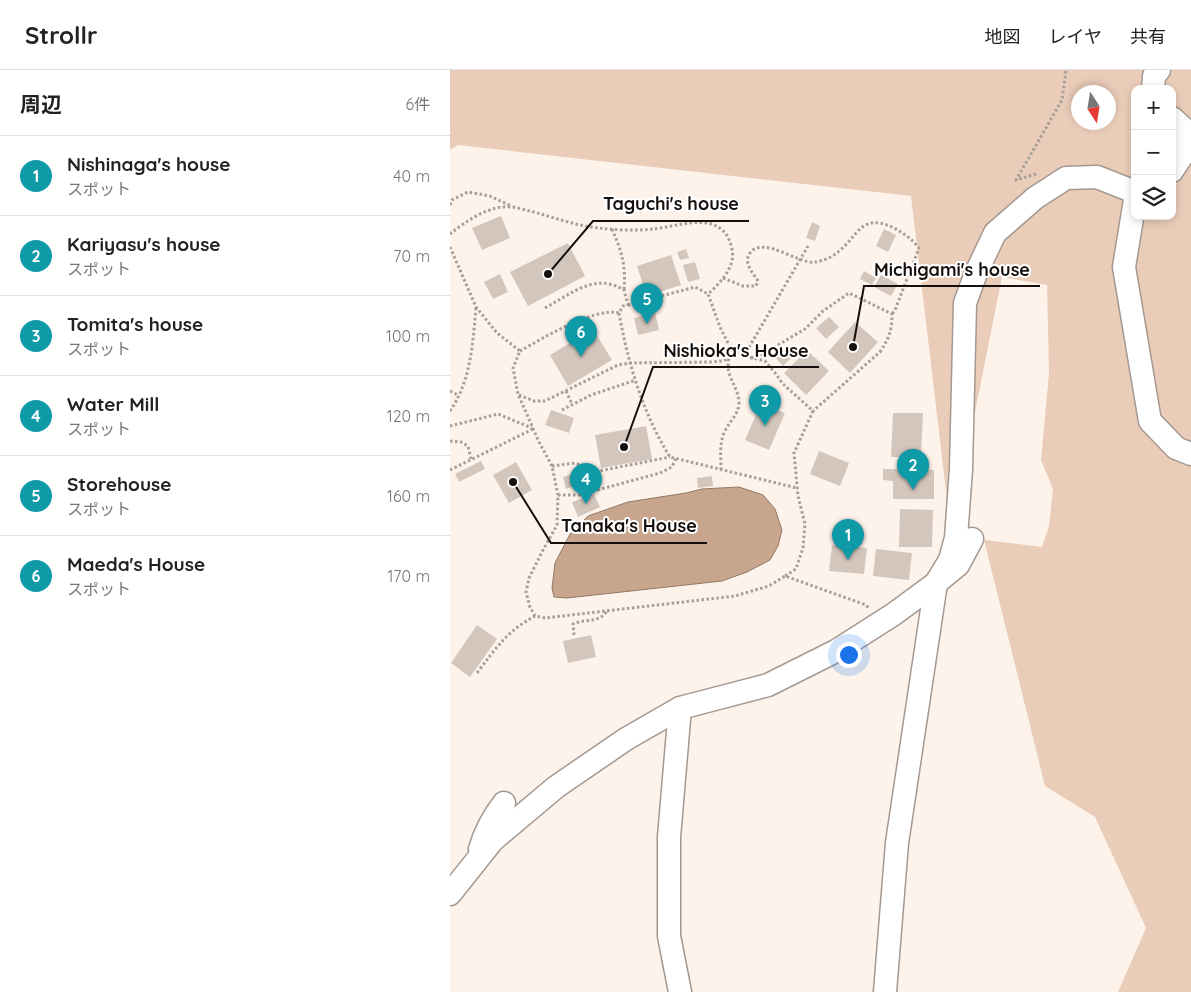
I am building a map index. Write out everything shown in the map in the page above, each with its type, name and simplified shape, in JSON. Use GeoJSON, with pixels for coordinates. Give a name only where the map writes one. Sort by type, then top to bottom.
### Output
{"type":"FeatureCollection","features":[{"type":"Feature","properties":{"kind":"street"},"geometry":{"type":"LineString","coordinates":[[1153,85],[1154,76],[1159,70]]}},
{"type":"Feature","properties":{"kind":"street"},"geometry":{"type":"LineString","coordinates":[[1176,122],[1183,128],[1188,148],[1176,165]]}},
{"type":"Feature","properties":{"kind":"street"},"geometry":{"type":"LineString","coordinates":[[885,992],[897,843],[936,583],[950,560],[956,538],[961,469],[965,303],[976,273],[995,233],[1035,198],[1066,178],[1096,177],[1131,190]]}},
{"type":"Feature","properties":{"kind":"street"},"geometry":{"type":"LineString","coordinates":[[1132,220],[1124,267],[1150,421],[1176,448],[1191,454]]}},
{"type":"Feature","properties":{"kind":"street"},"geometry":{"type":"LineString","coordinates":[[450,894],[493,840],[556,787],[626,739],[680,708],[768,686],[836,651],[880,623],[958,565],[972,539]]}},
{"type":"Feature","properties":{"kind":"street"},"geometry":{"type":"LineString","coordinates":[[680,708],[669,838],[669,936],[680,992]]}},
{"type":"Feature","properties":{"kind":"street"},"geometry":{"type":"LineString","coordinates":[[477,859],[483,838],[494,816],[504,803]]}},
{"type":"Feature","properties":{"kind":"path"},"geometry":{"type":"LineString","coordinates":[[1040,173],[1016,180],[1062,100],[1066,70]]}},
{"type":"Feature","properties":{"kind":"path"},"geometry":{"type":"LineString","coordinates":[[450,206],[452,200],[468,192],[490,196],[511,207],[580,226],[651,230],[704,222],[717,226],[726,232],[733,253],[731,264],[723,278],[708,294]]}},
{"type":"Feature","properties":{"kind":"path"},"geometry":{"type":"LineString","coordinates":[[450,234],[466,221],[494,209],[511,207]]}},
{"type":"Feature","properties":{"kind":"path"},"geometry":{"type":"LineString","coordinates":[[477,673],[503,638],[521,623],[535,616],[545,618],[735,596],[769,586],[796,569],[803,548],[805,524],[797,488],[794,453],[813,411],[880,352],[888,340],[892,328],[892,314],[908,279],[919,248],[899,231],[885,224],[875,222],[857,231],[840,251],[813,263],[772,248],[755,249],[750,253],[748,259],[749,267],[758,281],[756,286],[743,286],[723,278]]}},
{"type":"Feature","properties":{"kind":"path"},"geometry":{"type":"LineString","coordinates":[[612,229],[622,250],[626,270],[624,290],[628,305]]}},
{"type":"Feature","properties":{"kind":"path"},"geometry":{"type":"LineString","coordinates":[[744,356],[808,246]]}},
{"type":"Feature","properties":{"kind":"path"},"geometry":{"type":"LineString","coordinates":[[450,247],[476,307],[497,334],[520,351]]}},
{"type":"Feature","properties":{"kind":"path"},"geometry":{"type":"LineString","coordinates":[[545,308],[592,283],[602,282],[616,285],[624,290]]}},
{"type":"Feature","properties":{"kind":"path"},"geometry":{"type":"LineString","coordinates":[[670,457],[657,436],[630,362],[618,313],[623,306],[695,287],[708,294],[720,327],[732,349],[744,356],[765,361],[782,383],[813,411]]}},
{"type":"Feature","properties":{"kind":"path"},"geometry":{"type":"LineString","coordinates":[[751,358],[761,355],[804,329],[823,311],[849,293],[892,314]]}},
{"type":"Feature","properties":{"kind":"path"},"geometry":{"type":"LineString","coordinates":[[450,411],[464,385],[470,359],[476,307]]}},
{"type":"Feature","properties":{"kind":"path"},"geometry":{"type":"LineString","coordinates":[[535,616],[530,607],[526,592],[529,578],[557,525],[558,495],[552,466],[539,442],[518,394],[513,368],[520,351],[586,318],[610,311],[618,313]]}},
{"type":"Feature","properties":{"kind":"path"},"geometry":{"type":"LineString","coordinates":[[721,470],[722,437],[735,418],[739,403],[736,386],[729,373],[729,358],[732,349]]}},
{"type":"Feature","properties":{"kind":"path"},"geometry":{"type":"LineString","coordinates":[[518,394],[534,401],[545,400],[618,365],[630,362],[711,362],[723,361],[729,358]]}},
{"type":"Feature","properties":{"kind":"path"},"geometry":{"type":"LineString","coordinates":[[562,410],[591,395],[636,380]]}},
{"type":"Feature","properties":{"kind":"path"},"geometry":{"type":"LineString","coordinates":[[566,391],[572,404]]}},
{"type":"Feature","properties":{"kind":"path"},"geometry":{"type":"LineString","coordinates":[[450,392],[458,395]]}},
{"type":"Feature","properties":{"kind":"path"},"geometry":{"type":"LineString","coordinates":[[450,426],[498,414],[533,428]]}},
{"type":"Feature","properties":{"kind":"path"},"geometry":{"type":"LineString","coordinates":[[450,470],[533,428]]}},
{"type":"Feature","properties":{"kind":"path"},"geometry":{"type":"LineString","coordinates":[[450,441],[460,442],[468,446],[471,459]]}},
{"type":"Feature","properties":{"kind":"path"},"geometry":{"type":"LineString","coordinates":[[552,466],[576,463],[599,471],[670,457],[797,488]]}},
{"type":"Feature","properties":{"kind":"path"},"geometry":{"type":"LineString","coordinates":[[558,495],[579,495],[660,473],[672,467],[676,458]]}},
{"type":"Feature","properties":{"kind":"path"},"geometry":{"type":"LineString","coordinates":[[785,576],[866,605],[880,623]]}},
{"type":"Feature","properties":{"kind":"path"},"geometry":{"type":"LineString","coordinates":[[574,635],[573,624],[599,619],[608,610]]}},
{"type":"Feature","properties":{"kind":"shaded area"},"geometry":{"type":"Polygon","coordinates":[[[450,70],[1191,70],[1191,992],[1118,992],[1146,928],[1095,817],[1045,786],[984,540],[1042,547],[1049,526],[1053,489],[1041,460],[1049,373],[1047,285],[1002,277],[951,533],[911,196],[458,145],[450,150],[450,70]]]}},
{"type":"Feature","properties":{"kind":"shaded area"},"geometry":{"type":"Polygon","coordinates":[[[739,487],[763,495],[775,509],[782,530],[778,546],[770,560],[747,572],[722,581],[567,598],[554,597],[552,588],[555,563],[570,534],[588,516],[628,502],[702,489],[739,487]]]}},
{"type":"Feature","properties":{"kind":"building"},"geometry":{"type":"Polygon","coordinates":[[[501,216],[510,238],[482,250],[472,228],[501,216]]]}},
{"type":"Feature","properties":{"kind":"building"},"geometry":{"type":"Polygon","coordinates":[[[812,222],[820,226],[815,241],[806,238],[812,222]]]}},
{"type":"Feature","properties":{"kind":"building"},"geometry":{"type":"Polygon","coordinates":[[[884,229],[896,235],[888,252],[876,246],[884,229]]]}},
{"type":"Feature","properties":{"kind":"building"},"geometry":{"type":"Polygon","coordinates":[[[568,243],[585,276],[528,306],[510,272],[568,243]]]}},
{"type":"Feature","properties":{"kind":"building"},"geometry":{"type":"Polygon","coordinates":[[[686,249],[689,258],[680,260],[677,252],[686,249]]]}},
{"type":"Feature","properties":{"kind":"building"},"geometry":{"type":"Polygon","coordinates":[[[671,255],[681,285],[647,296],[637,266],[671,255]]]}},
{"type":"Feature","properties":{"kind":"building"},"geometry":{"type":"Polygon","coordinates":[[[695,262],[700,279],[688,282],[683,265],[695,262]]]}},
{"type":"Feature","properties":{"kind":"building"},"geometry":{"type":"Polygon","coordinates":[[[864,271],[876,278],[872,285],[860,279],[864,271]]]}},
{"type":"Feature","properties":{"kind":"building"},"geometry":{"type":"Polygon","coordinates":[[[500,274],[508,292],[493,299],[484,282],[500,274]]]}},
{"type":"Feature","properties":{"kind":"building"},"geometry":{"type":"Polygon","coordinates":[[[881,275],[898,284],[891,296],[874,287],[881,275]]]}},
{"type":"Feature","properties":{"kind":"building"},"geometry":{"type":"Polygon","coordinates":[[[655,312],[659,330],[638,335],[634,318],[655,312]]]}},
{"type":"Feature","properties":{"kind":"building"},"geometry":{"type":"Polygon","coordinates":[[[829,317],[839,327],[826,339],[816,328],[829,317]]]}},
{"type":"Feature","properties":{"kind":"building"},"geometry":{"type":"Polygon","coordinates":[[[855,322],[878,342],[850,373],[828,352],[855,322]]]}},
{"type":"Feature","properties":{"kind":"building"},"geometry":{"type":"Polygon","coordinates":[[[593,329],[612,360],[568,386],[550,355],[593,329]]]}},
{"type":"Feature","properties":{"kind":"building"},"geometry":{"type":"Polygon","coordinates":[[[784,348],[793,356],[783,366],[775,357],[784,348]]]}},
{"type":"Feature","properties":{"kind":"building"},"geometry":{"type":"Polygon","coordinates":[[[807,350],[829,371],[806,395],[784,373],[807,350]]]}},
{"type":"Feature","properties":{"kind":"building"},"geometry":{"type":"Polygon","coordinates":[[[761,403],[785,413],[769,450],[745,440],[761,403]]]}},
{"type":"Feature","properties":{"kind":"building"},"geometry":{"type":"Polygon","coordinates":[[[551,410],[574,418],[569,433],[545,425],[551,410]]]}},
{"type":"Feature","properties":{"kind":"building"},"geometry":{"type":"Polygon","coordinates":[[[893,413],[923,413],[921,457],[891,457],[893,413]]]}},
{"type":"Feature","properties":{"kind":"building"},"geometry":{"type":"Polygon","coordinates":[[[646,426],[652,459],[601,468],[595,435],[646,426]]]}},
{"type":"Feature","properties":{"kind":"building"},"geometry":{"type":"Polygon","coordinates":[[[819,451],[849,463],[840,486],[810,474],[819,451]]]}},
{"type":"Feature","properties":{"kind":"building"},"geometry":{"type":"Polygon","coordinates":[[[481,461],[485,469],[459,482],[455,474],[481,461]]]}},
{"type":"Feature","properties":{"kind":"building"},"geometry":{"type":"Polygon","coordinates":[[[516,462],[532,490],[509,503],[493,475],[516,462]]]}},
{"type":"Feature","properties":{"kind":"building"},"geometry":{"type":"Polygon","coordinates":[[[883,469],[934,470],[934,499],[893,499],[893,481],[883,480],[883,469]]]}},
{"type":"Feature","properties":{"kind":"building"},"geometry":{"type":"Polygon","coordinates":[[[584,470],[588,481],[566,489],[563,477],[584,470]]]}},
{"type":"Feature","properties":{"kind":"building"},"geometry":{"type":"Polygon","coordinates":[[[712,476],[713,486],[698,488],[697,478],[712,476]]]}},
{"type":"Feature","properties":{"kind":"building"},"geometry":{"type":"Polygon","coordinates":[[[594,494],[600,507],[578,517],[572,502],[594,494]]]}},
{"type":"Feature","properties":{"kind":"building"},"geometry":{"type":"Polygon","coordinates":[[[900,509],[933,510],[932,547],[899,547],[900,509]]]}},
{"type":"Feature","properties":{"kind":"building"},"geometry":{"type":"Polygon","coordinates":[[[832,545],[867,548],[864,574],[829,571],[832,545]]]}},
{"type":"Feature","properties":{"kind":"building"},"geometry":{"type":"Polygon","coordinates":[[[876,549],[912,553],[909,580],[873,576],[876,549]]]}},
{"type":"Feature","properties":{"kind":"building"},"geometry":{"type":"Polygon","coordinates":[[[477,625],[497,639],[470,677],[451,663],[477,625]]]}},
{"type":"Feature","properties":{"kind":"building"},"geometry":{"type":"Polygon","coordinates":[[[591,635],[596,657],[568,663],[563,641],[591,635]]]}},
{"type":"Feature","properties":{"kind":"place","name":"Taguchi's house"},"geometry":{"type":"Point","coordinates":[548,274]}},
{"type":"Feature","properties":{"kind":"place","name":"Storehouse"},"geometry":{"type":"Point","coordinates":[647,324]}},
{"type":"Feature","properties":{"kind":"place","name":"Michigami's house"},"geometry":{"type":"Point","coordinates":[853,347]}},
{"type":"Feature","properties":{"kind":"place","name":"Maeda's House"},"geometry":{"type":"Point","coordinates":[581,357]}},
{"type":"Feature","properties":{"kind":"place","name":"Tomita's house"},"geometry":{"type":"Point","coordinates":[765,426]}},
{"type":"Feature","properties":{"kind":"place","name":"Nishioka's House"},"geometry":{"type":"Point","coordinates":[624,447]}},
{"type":"Feature","properties":{"kind":"place","name":"Tanaka's House"},"geometry":{"type":"Point","coordinates":[513,482]}},
{"type":"Feature","properties":{"kind":"place","name":"Kariyasu's house"},"geometry":{"type":"Point","coordinates":[913,490]}},
{"type":"Feature","properties":{"kind":"place","name":"Water Mill"},"geometry":{"type":"Point","coordinates":[586,504]}},
{"type":"Feature","properties":{"kind":"place","name":"Nishinaga's house"},"geometry":{"type":"Point","coordinates":[848,560]}}]}
